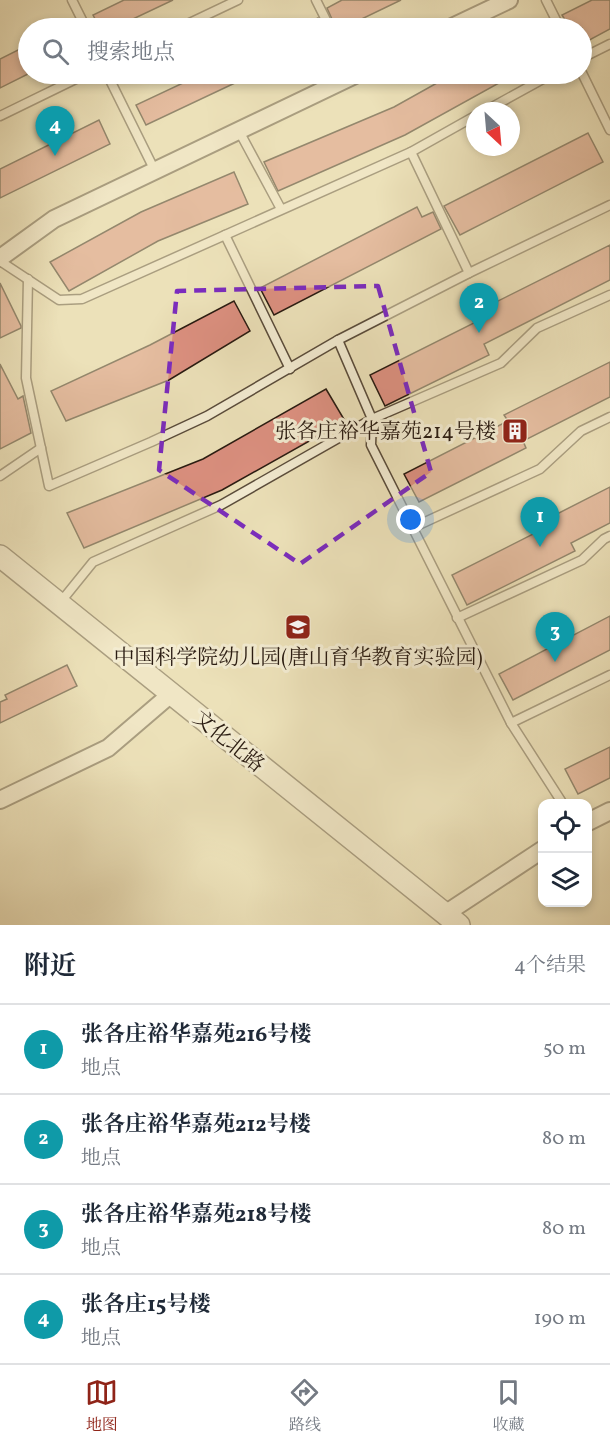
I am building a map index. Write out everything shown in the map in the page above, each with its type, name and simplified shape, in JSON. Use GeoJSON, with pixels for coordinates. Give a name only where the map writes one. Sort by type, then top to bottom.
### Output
{"type":"FeatureCollection","features":[{"type":"Feature","properties":{"kind":"street"},"geometry":{"type":"LineString","coordinates":[[471,18],[509,0]]}},
{"type":"Feature","properties":{"kind":"street"},"geometry":{"type":"LineString","coordinates":[[0,260],[54,219],[335,84]]}},
{"type":"Feature","properties":{"kind":"street","name":"文化北路"},"geometry":{"type":"LineString","coordinates":[[0,556],[452,919]]}},
{"type":"Feature","properties":{"kind":"street"},"geometry":{"type":"LineString","coordinates":[[0,801],[108,748],[171,694]]}},
{"type":"Feature","properties":{"kind":"street"},"geometry":{"type":"LineString","coordinates":[[592,820],[610,811]]}},
{"type":"Feature","properties":{"kind":"street"},"geometry":{"type":"LineString","coordinates":[[452,919],[539,853]]}},
{"type":"Feature","properties":{"kind":"lane"},"geometry":{"type":"LineString","coordinates":[[72,0],[81,18]]}},
{"type":"Feature","properties":{"kind":"lane"},"geometry":{"type":"LineString","coordinates":[[200,18],[238,0]]}},
{"type":"Feature","properties":{"kind":"lane"},"geometry":{"type":"LineString","coordinates":[[316,0],[325,18]]}},
{"type":"Feature","properties":{"kind":"lane"},"geometry":{"type":"LineString","coordinates":[[546,0],[555,18]]}},
{"type":"Feature","properties":{"kind":"lane"},"geometry":{"type":"LineString","coordinates":[[592,53],[610,44]]}},
{"type":"Feature","properties":{"kind":"lane"},"geometry":{"type":"LineString","coordinates":[[0,116],[66,84]]}},
{"type":"Feature","properties":{"kind":"lane"},"geometry":{"type":"LineString","coordinates":[[113,84],[155,171]]}},
{"type":"Feature","properties":{"kind":"lane"},"geometry":{"type":"LineString","coordinates":[[501,102],[534,84]]}},
{"type":"Feature","properties":{"kind":"lane"},"geometry":{"type":"LineString","coordinates":[[587,84],[610,130]]}},
{"type":"Feature","properties":{"kind":"lane"},"geometry":{"type":"LineString","coordinates":[[0,260],[59,300],[82,299],[411,152],[466,121]]}},
{"type":"Feature","properties":{"kind":"lane"},"geometry":{"type":"LineString","coordinates":[[239,131],[281,209]]}},
{"type":"Feature","properties":{"kind":"lane"},"geometry":{"type":"LineString","coordinates":[[411,152],[469,273]]}},
{"type":"Feature","properties":{"kind":"lane"},"geometry":{"type":"LineString","coordinates":[[28,279],[26,378],[49,486],[198,420],[338,340],[610,205]]}},
{"type":"Feature","properties":{"kind":"lane"},"geometry":{"type":"LineString","coordinates":[[225,235],[290,369]]}},
{"type":"Feature","properties":{"kind":"lane"},"geometry":{"type":"LineString","coordinates":[[59,604],[93,562],[221,505],[372,419],[501,363],[537,328],[610,295]]}},
{"type":"Feature","properties":{"kind":"lane"},"geometry":{"type":"LineString","coordinates":[[338,340],[372,419],[371,445],[511,723],[560,799]]}},
{"type":"Feature","properties":{"kind":"lane"},"geometry":{"type":"LineString","coordinates":[[412,528],[540,469],[581,431],[610,417]]}},
{"type":"Feature","properties":{"kind":"lane"},"geometry":{"type":"LineString","coordinates":[[0,476],[41,448]]}},
{"type":"Feature","properties":{"kind":"lane"},"geometry":{"type":"LineString","coordinates":[[457,618],[582,560],[610,536]]}},
{"type":"Feature","properties":{"kind":"lane"},"geometry":{"type":"LineString","coordinates":[[511,723],[610,675]]}},
{"type":"Feature","properties":{"kind":"highlighted area"},"geometry":{"type":"Polygon","coordinates":[[[378,286],[431,472],[300,564],[159,470],[177,291],[378,286]]]}},
{"type":"Feature","properties":{"kind":"building"},"geometry":{"type":"Polygon","coordinates":[[[124,0],[173,0],[135,18],[95,18],[93,15],[124,0]]]}},
{"type":"Feature","properties":{"kind":"building"},"geometry":{"type":"Polygon","coordinates":[[[342,0],[401,0],[364,18],[332,18],[327,8],[342,0]]]}},
{"type":"Feature","properties":{"kind":"building"},"geometry":{"type":"Polygon","coordinates":[[[592,0],[610,0],[610,29],[592,39],[592,18],[564,18],[562,15],[592,0]]]}},
{"type":"Feature","properties":{"kind":"building"},"geometry":{"type":"Polygon","coordinates":[[[18,50],[18,79],[0,88],[0,59],[18,50]]]}},
{"type":"Feature","properties":{"kind":"building"},"geometry":{"type":"Polygon","coordinates":[[[181,84],[233,84],[146,125],[136,105],[181,84]]]}},
{"type":"Feature","properties":{"kind":"building"},"geometry":{"type":"Polygon","coordinates":[[[435,84],[497,84],[405,135],[278,191],[264,162],[394,107],[435,84]]]}},
{"type":"Feature","properties":{"kind":"building"},"geometry":{"type":"Polygon","coordinates":[[[99,120],[110,144],[0,198],[0,169],[99,120]]]}},
{"type":"Feature","properties":{"kind":"building"},"geometry":{"type":"Polygon","coordinates":[[[588,133],[603,162],[460,235],[444,206],[588,133]]]}},
{"type":"Feature","properties":{"kind":"building"},"geometry":{"type":"Polygon","coordinates":[[[234,172],[248,204],[158,241],[69,291],[50,262],[141,212],[234,172]]]}},
{"type":"Feature","properties":{"kind":"building"},"geometry":{"type":"Polygon","coordinates":[[[417,207],[422,217],[433,212],[441,229],[274,315],[260,288],[417,207]]]}},
{"type":"Feature","properties":{"kind":"building"},"geometry":{"type":"Polygon","coordinates":[[[610,245],[610,280],[484,344],[489,355],[385,406],[370,375],[474,323],[470,315],[610,245]]]}},
{"type":"Feature","properties":{"kind":"building"},"geometry":{"type":"Polygon","coordinates":[[[0,283],[21,328],[0,338],[0,283]]]}},
{"type":"Feature","properties":{"kind":"building"},"geometry":{"type":"Polygon","coordinates":[[[234,301],[250,331],[169,380],[66,421],[51,391],[150,345],[234,301]]]}},
{"type":"Feature","properties":{"kind":"building","name":"张各庄裕华嘉苑214号楼"},"geometry":{"type":"Polygon","coordinates":[[[610,362],[610,397],[523,441],[526,448],[419,502],[404,474],[508,421],[504,415],[610,362]]]}},
{"type":"Feature","properties":{"kind":"building"},"geometry":{"type":"Polygon","coordinates":[[[0,364],[18,399],[23,396],[31,433],[0,449],[0,364]]]}},
{"type":"Feature","properties":{"kind":"building"},"geometry":{"type":"Polygon","coordinates":[[[326,389],[345,421],[222,490],[84,548],[67,513],[203,459],[326,389]]]}},
{"type":"Feature","properties":{"kind":"building"},"geometry":{"type":"Polygon","coordinates":[[[610,487],[610,523],[571,543],[575,551],[467,605],[452,575],[555,523],[551,517],[610,487]]]}},
{"type":"Feature","properties":{"kind":"building"},"geometry":{"type":"Polygon","coordinates":[[[610,616],[610,650],[513,700],[499,674],[610,616]]]}},
{"type":"Feature","properties":{"kind":"building"},"geometry":{"type":"Polygon","coordinates":[[[67,665],[77,686],[0,723],[0,702],[7,699],[5,695],[67,665]]]}},
{"type":"Feature","properties":{"kind":"building"},"geometry":{"type":"Polygon","coordinates":[[[610,747],[610,778],[578,794],[565,769],[610,747]]]}},
{"type":"Feature","properties":{"kind":"place","name":"张各庄15号楼"},"geometry":{"type":"Point","coordinates":[55,156]}},
{"type":"Feature","properties":{"kind":"place","name":"张各庄裕华嘉苑212号楼"},"geometry":{"type":"Point","coordinates":[479,333]}},
{"type":"Feature","properties":{"kind":"place","name":"张各庄裕华嘉苑214号楼"},"geometry":{"type":"Point","coordinates":[515,431]}},
{"type":"Feature","properties":{"kind":"place","name":"张各庄裕华嘉苑216号楼"},"geometry":{"type":"Point","coordinates":[540,547]}},
{"type":"Feature","properties":{"kind":"place","name":"中国科学院幼儿园(唐山育华教育实验园)"},"geometry":{"type":"Point","coordinates":[298,627]}},
{"type":"Feature","properties":{"kind":"place","name":"张各庄裕华嘉苑218号楼"},"geometry":{"type":"Point","coordinates":[555,662]}}]}
